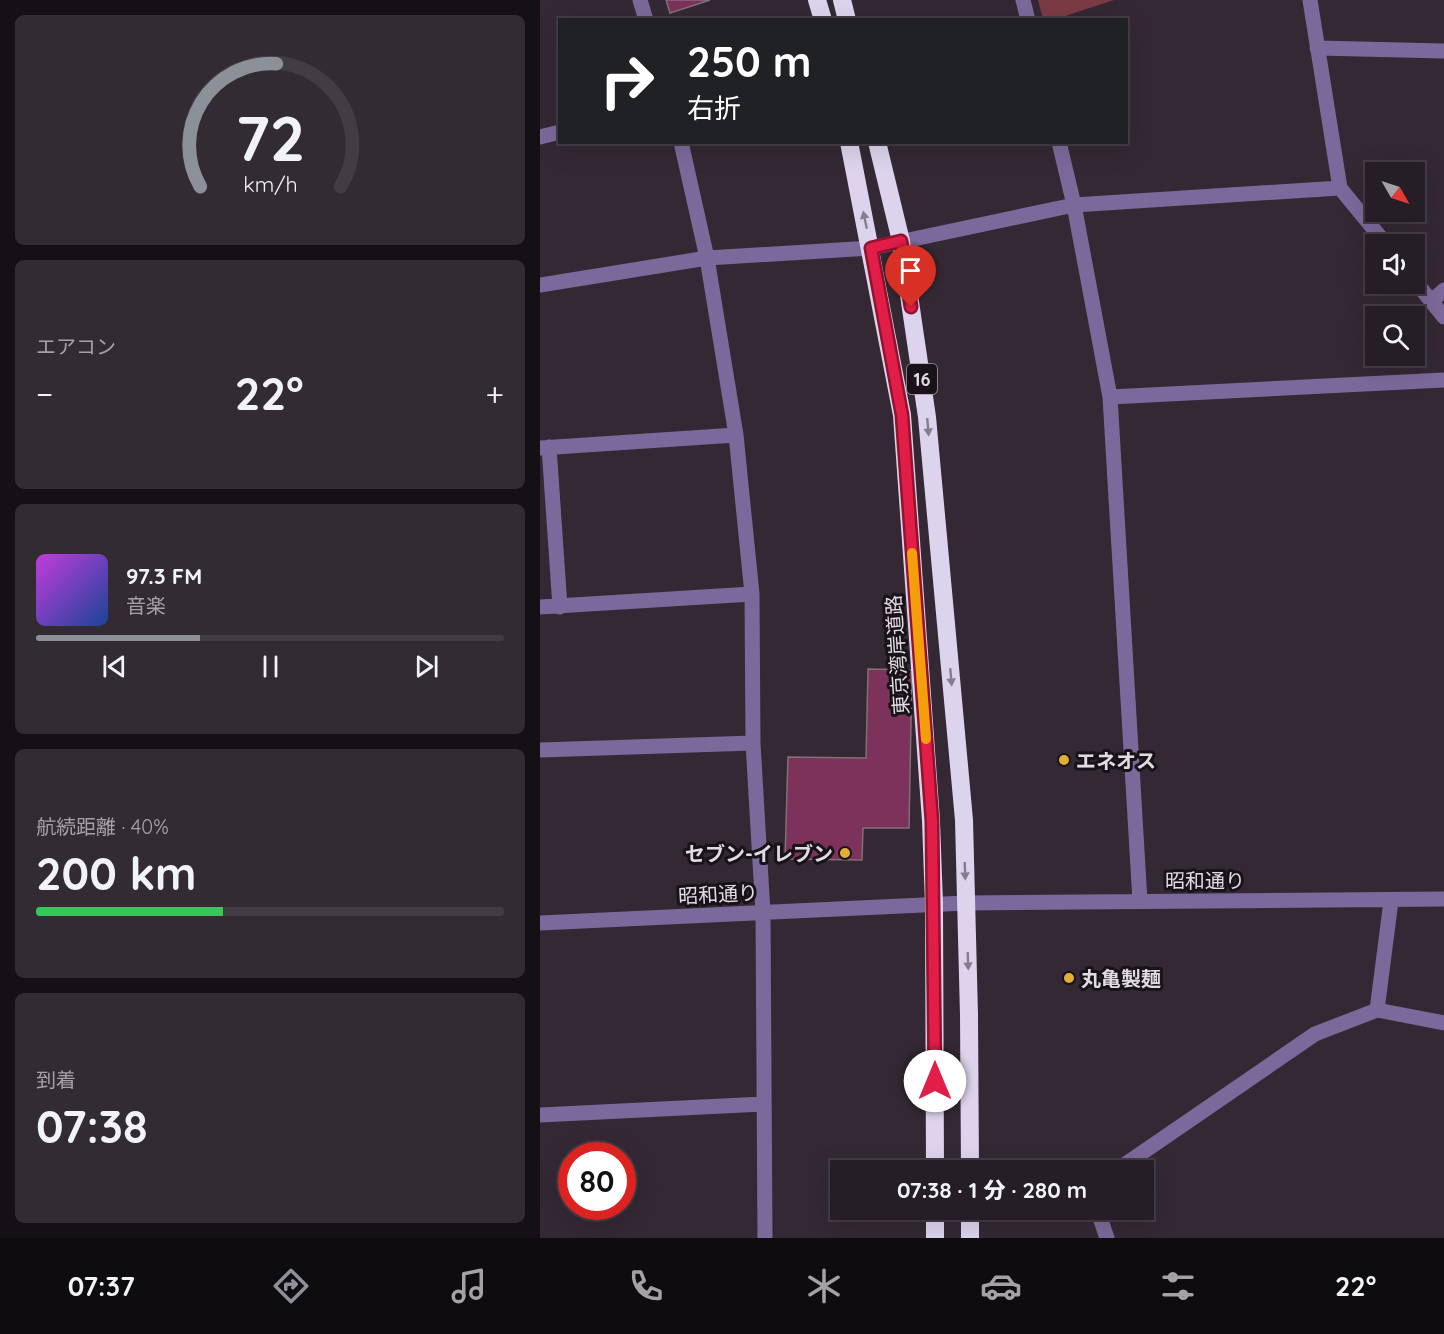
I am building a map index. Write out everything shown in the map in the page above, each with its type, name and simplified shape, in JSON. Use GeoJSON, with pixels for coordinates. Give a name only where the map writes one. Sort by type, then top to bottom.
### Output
{"type":"FeatureCollection","features":[{"type":"Feature","properties":{"kind":"highway"},"geometry":{"type":"LineString","coordinates":[[817,0],[822,18]]}},
{"type":"Feature","properties":{"kind":"highway"},"geometry":{"type":"LineString","coordinates":[[842,0],[847,18]]}},
{"type":"Feature","properties":{"kind":"highway","name":"東京湾岸道路"},"geometry":{"type":"LineString","coordinates":[[849,144],[902,415],[932,821],[935,1160]]}},
{"type":"Feature","properties":{"kind":"highway","name":"16"},"geometry":{"type":"LineString","coordinates":[[877,144],[901,241],[928,429],[964,820],[970,1160]]}},
{"type":"Feature","properties":{"kind":"highway"},"geometry":{"type":"LineString","coordinates":[[935,1220],[935,1238]]}},
{"type":"Feature","properties":{"kind":"highway"},"geometry":{"type":"LineString","coordinates":[[970,1220],[970,1238]]}},
{"type":"Feature","properties":{"kind":"street"},"geometry":{"type":"LineString","coordinates":[[640,0],[645,18]]}},
{"type":"Feature","properties":{"kind":"street"},"geometry":{"type":"LineString","coordinates":[[1023,0],[1028,18]]}},
{"type":"Feature","properties":{"kind":"street"},"geometry":{"type":"LineString","coordinates":[[1310,0],[1340,188],[1378,234]]}},
{"type":"Feature","properties":{"kind":"street"},"geometry":{"type":"LineString","coordinates":[[1317,48],[1444,51]]}},
{"type":"Feature","properties":{"kind":"street"},"geometry":{"type":"LineString","coordinates":[[540,137],[558,132]]}},
{"type":"Feature","properties":{"kind":"street"},"geometry":{"type":"LineString","coordinates":[[681,144],[707,258],[736,435],[752,594],[753,743],[763,913],[765,1238]]}},
{"type":"Feature","properties":{"kind":"street"},"geometry":{"type":"LineString","coordinates":[[1059,144],[1074,205],[1110,397],[1140,901]]}},
{"type":"Feature","properties":{"kind":"street"},"geometry":{"type":"LineString","coordinates":[[540,285],[707,258],[871,248],[1074,205],[1340,188]]}},
{"type":"Feature","properties":{"kind":"street"},"geometry":{"type":"LineString","coordinates":[[1432,301],[1444,291]]}},
{"type":"Feature","properties":{"kind":"street"},"geometry":{"type":"LineString","coordinates":[[1425,293],[1444,317]]}},
{"type":"Feature","properties":{"kind":"street"},"geometry":{"type":"LineString","coordinates":[[1110,397],[1444,380]]}},
{"type":"Feature","properties":{"kind":"street"},"geometry":{"type":"LineString","coordinates":[[560,607],[545,447],[736,435]]}},
{"type":"Feature","properties":{"kind":"street"},"geometry":{"type":"LineString","coordinates":[[540,607],[752,594]]}},
{"type":"Feature","properties":{"kind":"street"},"geometry":{"type":"LineString","coordinates":[[540,750],[753,743]]}},
{"type":"Feature","properties":{"kind":"street","name":"昭和通り"},"geometry":{"type":"LineString","coordinates":[[540,923],[966,903],[1444,899]]}},
{"type":"Feature","properties":{"kind":"street"},"geometry":{"type":"LineString","coordinates":[[1377,1010],[1391,901]]}},
{"type":"Feature","properties":{"kind":"street"},"geometry":{"type":"LineString","coordinates":[[1132,1160],[1315,1034],[1377,1010],[1444,1023]]}},
{"type":"Feature","properties":{"kind":"street"},"geometry":{"type":"LineString","coordinates":[[540,1115],[763,1104]]}},
{"type":"Feature","properties":{"kind":"street"},"geometry":{"type":"LineString","coordinates":[[1101,1220],[1107,1238]]}},
{"type":"Feature","properties":{"kind":"shaded area"},"geometry":{"type":"Polygon","coordinates":[[[1038,0],[1114,0],[1059,18],[1043,18],[1038,0]]]}},
{"type":"Feature","properties":{"kind":"building"},"geometry":{"type":"Polygon","coordinates":[[[666,0],[710,0],[670,13],[666,0]]]}},
{"type":"Feature","properties":{"kind":"building"},"geometry":{"type":"Polygon","coordinates":[[[868,669],[912,670],[909,828],[863,828],[862,860],[785,859],[788,757],[866,758],[868,669]]]}},
{"type":"Feature","properties":{"kind":"slow traffic"},"geometry":{"type":"LineString","coordinates":[[912,553],[926,739]]}},
{"type":"Feature","properties":{"kind":"place","name":"エネオス"},"geometry":{"type":"Point","coordinates":[1064,760]}},
{"type":"Feature","properties":{"kind":"place","name":"セブン-イレブン"},"geometry":{"type":"Point","coordinates":[845,853]}},
{"type":"Feature","properties":{"kind":"place","name":"丸亀製麺"},"geometry":{"type":"Point","coordinates":[1069,978]}},
{"type":"Feature","properties":{"kind":"route"},"geometry":{"type":"LineString","coordinates":[[911,307],[901,241],[871,248],[902,415],[932,821],[935,1081]]}}]}
